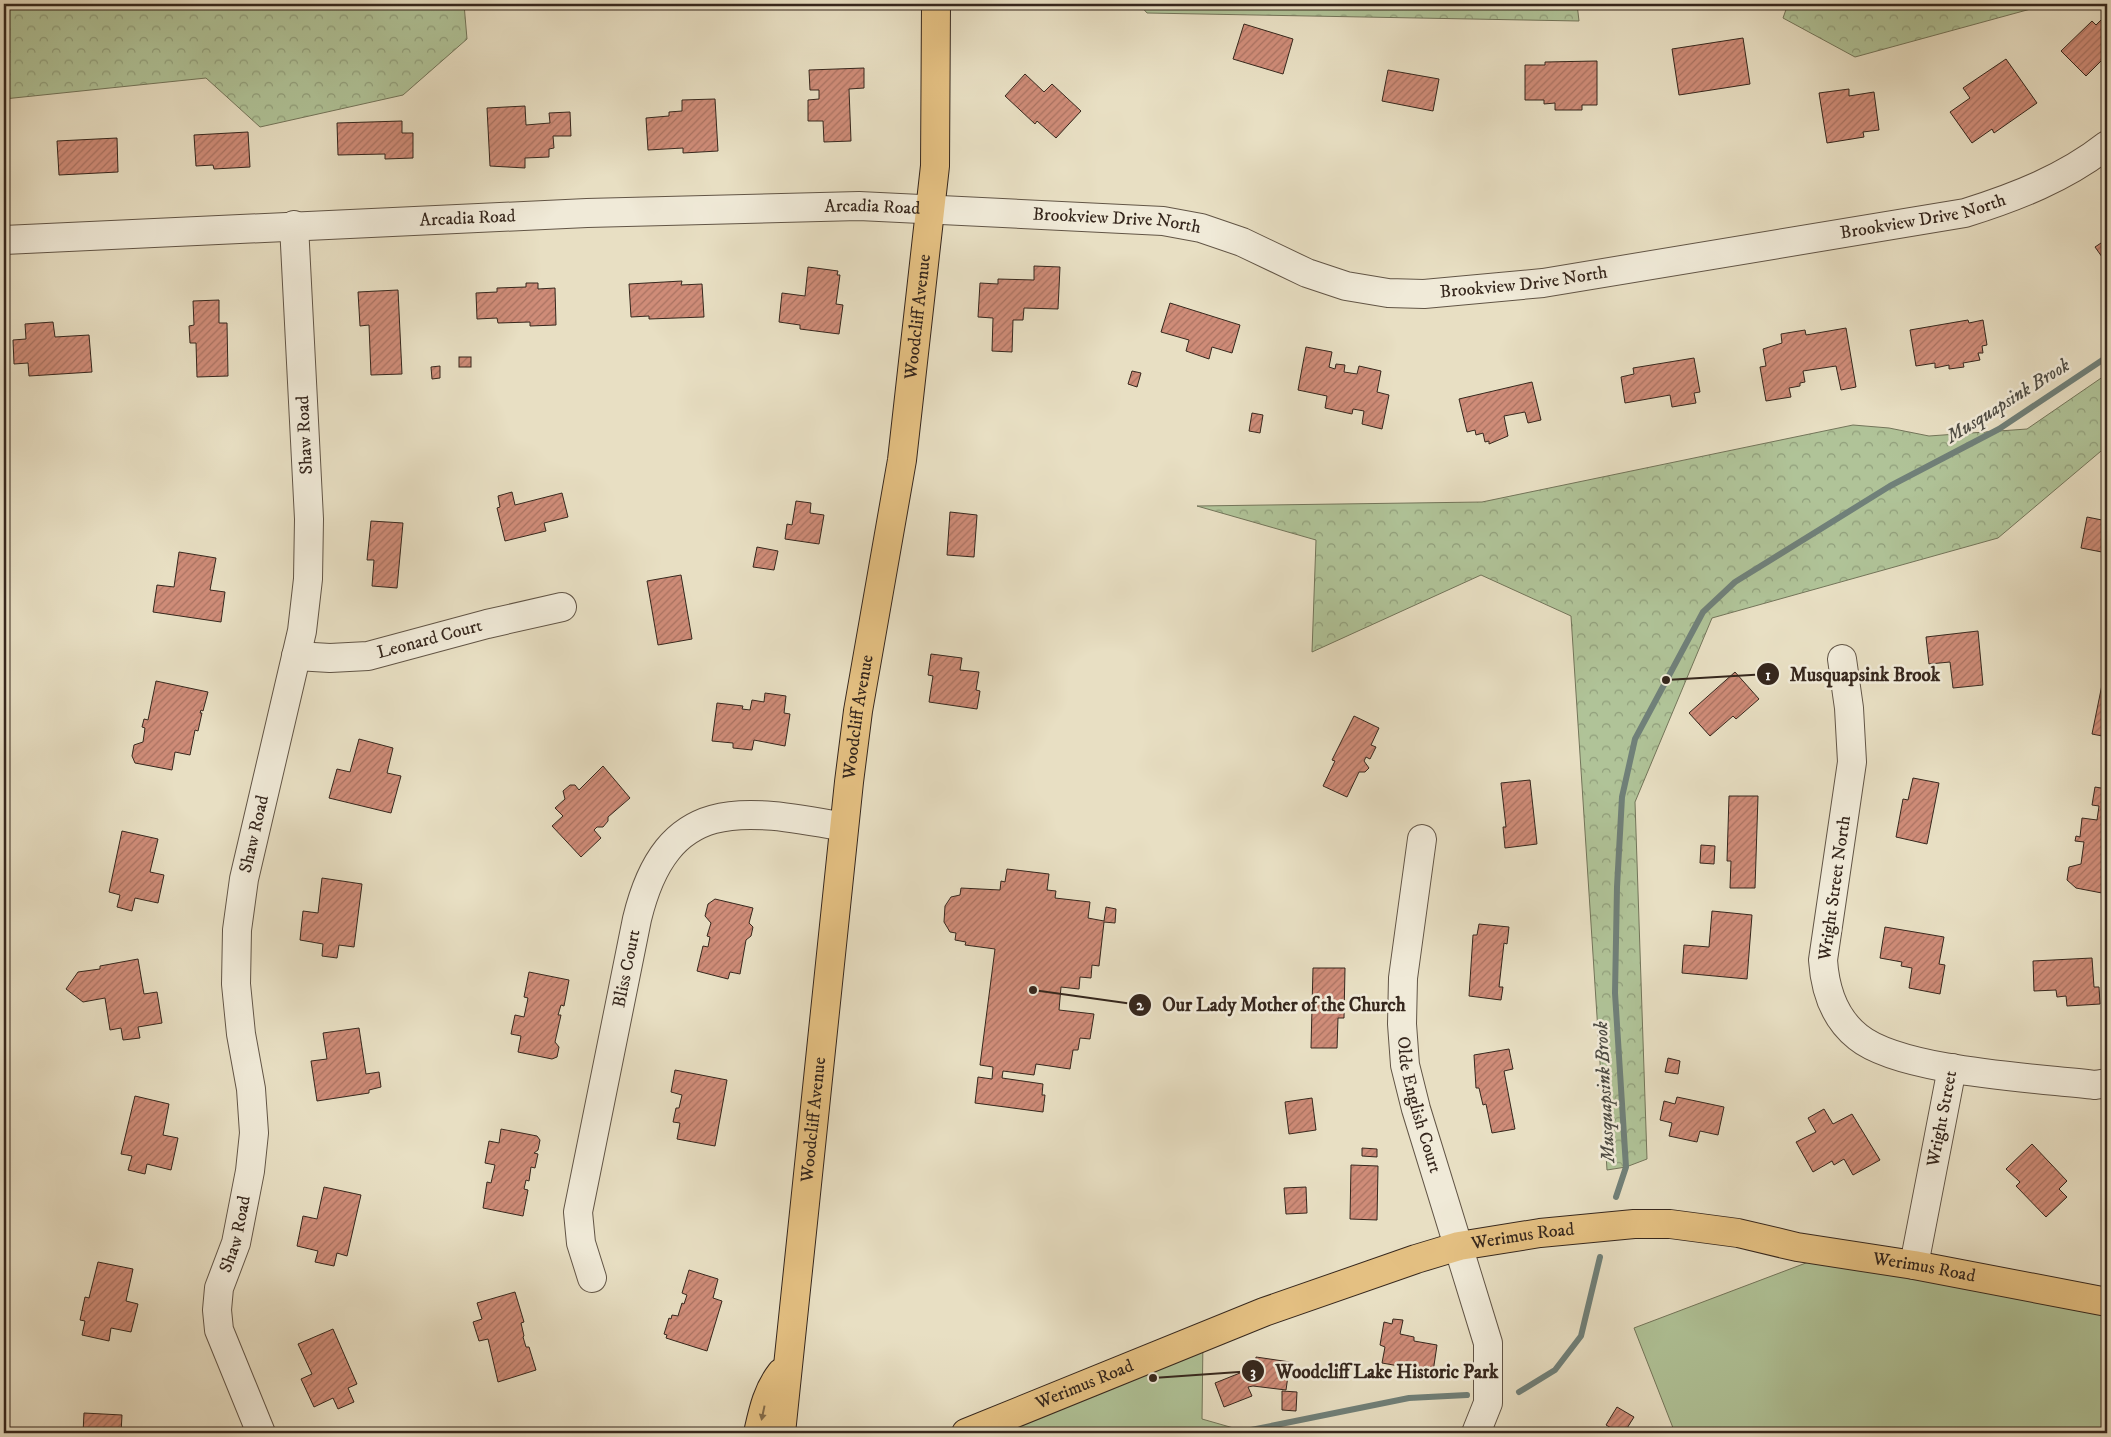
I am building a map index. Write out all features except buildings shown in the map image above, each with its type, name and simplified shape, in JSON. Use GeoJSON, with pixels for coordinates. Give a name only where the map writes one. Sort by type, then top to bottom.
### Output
{"type":"FeatureCollection","features":[{"type":"Feature","properties":{"kind":"main road","name":"Woodcliff Avenue"},"geometry":{"type":"LineString","coordinates":[[785,1427],[788,1364],[844,827],[858,711],[902,460],[935,166],[936,4]]}},
{"type":"Feature","properties":{"kind":"main road","name":"Werimus Road"},"geometry":{"type":"LineString","coordinates":[[966,1433],[1264,1312],[1416,1259],[1459,1246],[1550,1232],[1634,1224],[1670,1224],[1738,1233],[1797,1247],[1914,1265],[2107,1302]]}},
{"type":"Feature","properties":{"kind":"main road"},"geometry":{"type":"LineString","coordinates":[[758,1433],[764,1405],[774,1383],[788,1364]]}},
{"type":"Feature","properties":{"kind":"street","name":"Brookview Drive North"},"geometry":{"type":"LineString","coordinates":[[930,208],[1163,221],[1201,228],[1242,242],[1307,273],[1346,286],[1388,293],[1424,294],[1543,283],[1965,213],[2005,201],[2050,181],[2107,145]]}},
{"type":"Feature","properties":{"kind":"street","name":"Arcadia Road"},"geometry":{"type":"LineString","coordinates":[[4,240],[294,225],[588,213],[859,206],[930,208]]}},
{"type":"Feature","properties":{"kind":"street","name":"Shaw Road"},"geometry":{"type":"LineString","coordinates":[[261,1433],[219,1330],[216,1310],[219,1288],[236,1243],[250,1171],[254,1132],[251,1089],[241,1034],[236,984],[237,930],[244,879],[302,631],[308,578],[309,519],[294,225]]}},
{"type":"Feature","properties":{"kind":"street","name":"Leonard Court"},"geometry":{"type":"LineString","coordinates":[[296,656],[330,658],[368,656],[487,624],[562,607]]}},
{"type":"Feature","properties":{"kind":"street","name":"Wright Street North"},"geometry":{"type":"LineString","coordinates":[[1842,659],[1849,708],[1852,762],[1823,960],[1824,982],[1830,1000],[1842,1021],[1858,1038],[1878,1049],[1952,1068]]}},
{"type":"Feature","properties":{"kind":"street","name":"Bliss Court"},"geometry":{"type":"LineString","coordinates":[[592,1278],[581,1243],[578,1212],[637,919],[644,891],[657,863],[672,844],[691,829],[729,815],[775,814],[844,827]]}},
{"type":"Feature","properties":{"kind":"street","name":"Olde English Court"},"geometry":{"type":"LineString","coordinates":[[1422,839],[1403,978],[1402,1024],[1404,1057],[1416,1109],[1488,1343],[1488,1403],[1476,1433]]}},
{"type":"Feature","properties":{"kind":"street","name":"Wright Street"},"geometry":{"type":"LineString","coordinates":[[1914,1265],[1952,1068],[2095,1085],[2107,1083]]}},
{"type":"Feature","properties":{"kind":"green space"},"geometry":{"type":"Polygon","coordinates":[[[4,4],[464,4],[467,39],[403,95],[260,127],[206,78],[4,99],[4,4]]]}},
{"type":"Feature","properties":{"kind":"green space"},"geometry":{"type":"Polygon","coordinates":[[[1139,4],[1577,4],[1579,21],[1147,13],[1139,4]]]}},
{"type":"Feature","properties":{"kind":"green space"},"geometry":{"type":"Polygon","coordinates":[[[1788,4],[2040,4],[2038,7],[1855,57],[1783,18],[1788,4]]]}},
{"type":"Feature","properties":{"kind":"green space"},"geometry":{"type":"Polygon","coordinates":[[[2107,374],[2107,446],[1998,538],[1712,618],[1635,802],[1647,1159],[1626,1167],[1607,1170],[1571,616],[1481,575],[1312,652],[1316,540],[1197,506],[1482,502],[1853,425],[1889,428],[1929,436],[2027,429],[2107,374]]]}},
{"type":"Feature","properties":{"kind":"green space"},"geometry":{"type":"Polygon","coordinates":[[[1835,1252],[2107,1302],[2107,1433],[1675,1433],[1634,1328],[1835,1252]]]}},
{"type":"Feature","properties":{"kind":"green space"},"geometry":{"type":"Polygon","coordinates":[[[1203,1338],[1202,1419],[1251,1433],[966,1433],[1203,1338]]]}},
{"type":"Feature","properties":{"kind":"waterway","name":"Musquapsink Brook"},"geometry":{"type":"LineString","coordinates":[[1616,1197],[1626,1167],[1615,993],[1617,887],[1622,797],[1635,739],[1703,612],[1735,582],[1890,486],[1999,429],[2107,357]]}},
{"type":"Feature","properties":{"kind":"waterway","name":"Musquapsink Brook"},"geometry":{"type":"LineString","coordinates":[[1519,1392],[1555,1370],[1581,1336],[1600,1257]]}},
{"type":"Feature","properties":{"kind":"waterway","name":"Musquapsink Brook"},"geometry":{"type":"LineString","coordinates":[[1236,1433],[1409,1398],[1467,1395]]}},
{"type":"Feature","properties":{"kind":"place","name":"Musquapsink Brook"},"geometry":{"type":"Point","coordinates":[1666,680]}},
{"type":"Feature","properties":{"kind":"place","name":"Our Lady Mother of the Church"},"geometry":{"type":"Point","coordinates":[1033,990]}},
{"type":"Feature","properties":{"kind":"place","name":"Woodcliff Lake Historic Park"},"geometry":{"type":"Point","coordinates":[1153,1378]}}]}
